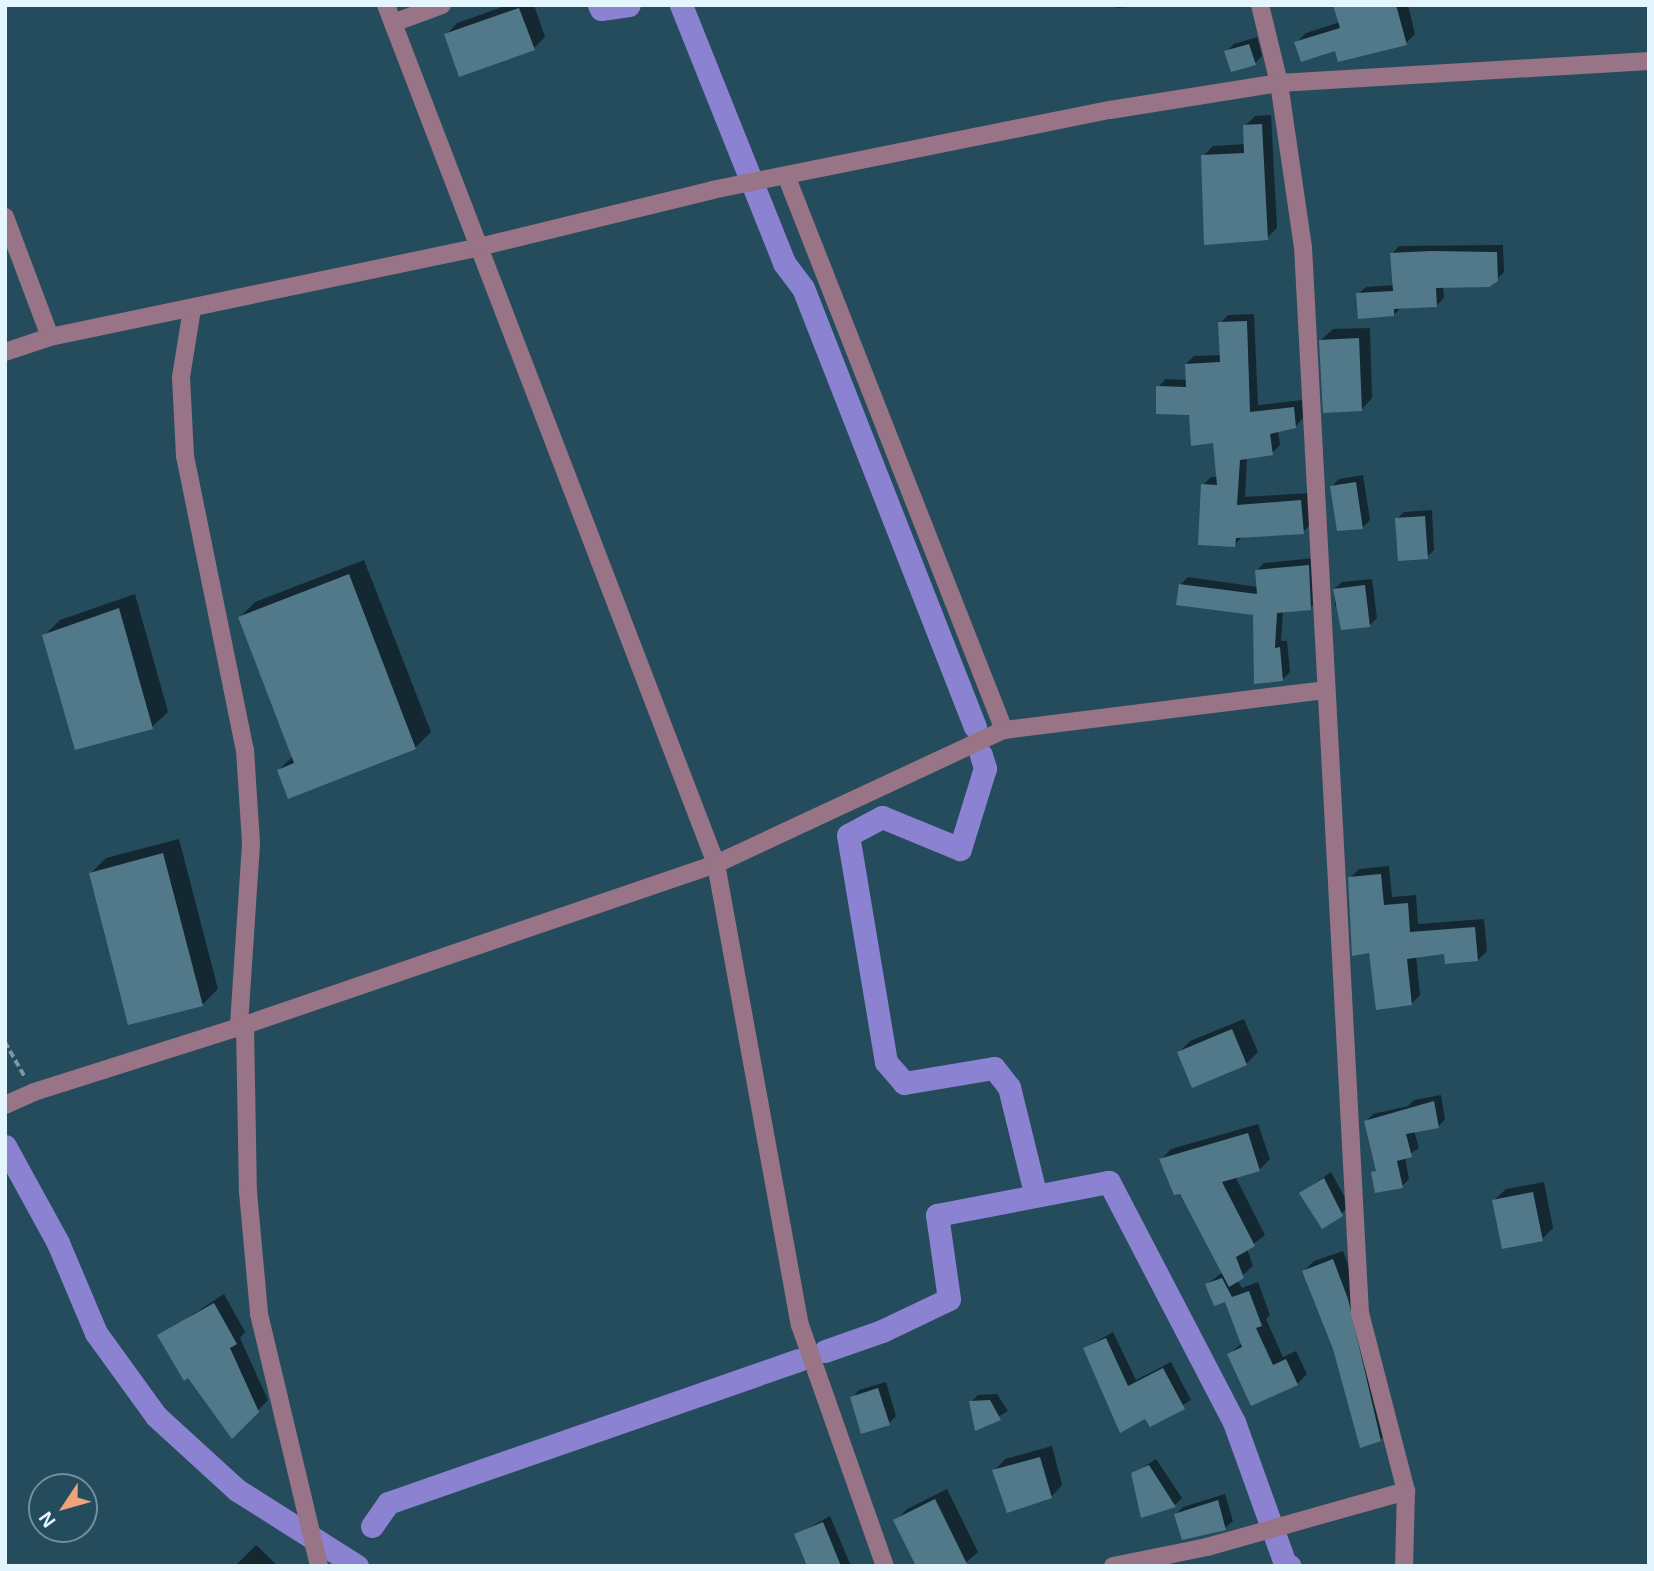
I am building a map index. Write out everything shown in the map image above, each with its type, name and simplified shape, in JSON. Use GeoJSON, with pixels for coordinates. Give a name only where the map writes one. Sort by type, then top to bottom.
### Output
{"type":"FeatureCollection","features":[{"type":"Feature","properties":{"kind":"street"},"geometry":{"type":"LineString","coordinates":[[386,5],[716,864],[800,1325],[885,1566]]}},
{"type":"Feature","properties":{"kind":"street"},"geometry":{"type":"LineString","coordinates":[[393,23],[442,5]]}},
{"type":"Feature","properties":{"kind":"street"},"geometry":{"type":"LineString","coordinates":[[1260,5],[1279,83],[1303,247],[1360,1313],[1406,1491],[1404,1566]]}},
{"type":"Feature","properties":{"kind":"street"},"geometry":{"type":"LineString","coordinates":[[5,352],[50,337],[479,247],[712,190],[1110,110],[1279,83],[1649,61]]}},
{"type":"Feature","properties":{"kind":"street"},"geometry":{"type":"LineString","coordinates":[[778,178],[1004,730]]}},
{"type":"Feature","properties":{"kind":"street"},"geometry":{"type":"LineString","coordinates":[[5,217],[50,337]]}},
{"type":"Feature","properties":{"kind":"street"},"geometry":{"type":"LineString","coordinates":[[192,309],[181,377],[186,456],[245,750],[251,844],[242,1026],[248,1192],[259,1314],[318,1563]]}},
{"type":"Feature","properties":{"kind":"street"},"geometry":{"type":"LineString","coordinates":[[9,1104],[34,1092],[242,1026],[716,864],[1004,730],[1325,690]]}},
{"type":"Feature","properties":{"kind":"street"},"geometry":{"type":"LineString","coordinates":[[1114,1566],[1207,1546],[1406,1491]]}},
{"type":"Feature","properties":{"kind":"path"},"geometry":{"type":"LineString","coordinates":[[5,1042],[34,1092]]}},
{"type":"Feature","properties":{"kind":"building"},"geometry":{"type":"Polygon","coordinates":[[[1333,5],[1396,5],[1407,45],[1338,62],[1335,51],[1301,62],[1294,42],[1340,28],[1333,5]]]}},
{"type":"Feature","properties":{"kind":"building"},"geometry":{"type":"Polygon","coordinates":[[[519,8],[535,50],[459,77],[444,34],[519,8]]]}},
{"type":"Feature","properties":{"kind":"building"},"geometry":{"type":"Polygon","coordinates":[[[1249,44],[1256,65],[1231,72],[1224,51],[1249,44]]]}},
{"type":"Feature","properties":{"kind":"building"},"geometry":{"type":"Polygon","coordinates":[[[1262,124],[1268,240],[1204,245],[1201,155],[1244,153],[1243,125],[1262,124]]]}},
{"type":"Feature","properties":{"kind":"building"},"geometry":{"type":"Polygon","coordinates":[[[1497,252],[1498,281],[1489,287],[1436,288],[1437,307],[1394,309],[1394,316],[1358,319],[1356,293],[1393,291],[1390,253],[1497,252]]]}},
{"type":"Feature","properties":{"kind":"building"},"geometry":{"type":"Polygon","coordinates":[[[1247,321],[1250,412],[1294,407],[1296,428],[1270,434],[1273,455],[1240,460],[1237,505],[1301,500],[1304,534],[1236,538],[1235,547],[1198,545],[1201,484],[1217,485],[1213,443],[1191,446],[1189,415],[1156,414],[1156,386],[1186,387],[1185,364],[1220,362],[1218,322],[1247,321]]]}},
{"type":"Feature","properties":{"kind":"building"},"geometry":{"type":"Polygon","coordinates":[[[1359,338],[1362,411],[1323,413],[1319,340],[1359,338]]]}},
{"type":"Feature","properties":{"kind":"building"},"geometry":{"type":"Polygon","coordinates":[[[1356,482],[1363,529],[1337,531],[1330,486],[1356,482]]]}},
{"type":"Feature","properties":{"kind":"building"},"geometry":{"type":"Polygon","coordinates":[[[1425,516],[1428,559],[1398,561],[1395,518],[1425,516]]]}},
{"type":"Feature","properties":{"kind":"building"},"geometry":{"type":"Polygon","coordinates":[[[1309,565],[1311,610],[1277,613],[1275,648],[1280,647],[1283,681],[1254,684],[1253,615],[1176,605],[1179,584],[1257,594],[1255,570],[1309,565]]]}},
{"type":"Feature","properties":{"kind":"building"},"geometry":{"type":"Polygon","coordinates":[[[349,574],[416,749],[288,799],[277,770],[294,763],[238,617],[349,574]]]}},
{"type":"Feature","properties":{"kind":"building"},"geometry":{"type":"Polygon","coordinates":[[[1365,585],[1370,627],[1341,630],[1333,589],[1365,585]]]}},
{"type":"Feature","properties":{"kind":"building"},"geometry":{"type":"Polygon","coordinates":[[[119,608],[153,729],[75,750],[42,635],[119,608]]]}},
{"type":"Feature","properties":{"kind":"building"},"geometry":{"type":"Polygon","coordinates":[[[163,853],[203,1006],[128,1025],[89,873],[163,853]]]}},
{"type":"Feature","properties":{"kind":"building"},"geometry":{"type":"Polygon","coordinates":[[[1381,874],[1384,905],[1408,903],[1410,932],[1475,927],[1478,961],[1445,964],[1444,954],[1407,959],[1412,1005],[1376,1010],[1369,953],[1352,956],[1348,877],[1381,874]]]}},
{"type":"Feature","properties":{"kind":"building"},"geometry":{"type":"Polygon","coordinates":[[[1232,1029],[1247,1065],[1192,1088],[1177,1052],[1232,1029]]]}},
{"type":"Feature","properties":{"kind":"building"},"geometry":{"type":"Polygon","coordinates":[[[1434,1101],[1439,1128],[1406,1134],[1412,1157],[1397,1161],[1403,1188],[1375,1193],[1371,1172],[1376,1171],[1364,1121],[1434,1101]]]}},
{"type":"Feature","properties":{"kind":"building"},"geometry":{"type":"Polygon","coordinates":[[[1248,1133],[1260,1171],[1222,1182],[1255,1246],[1236,1257],[1244,1278],[1229,1287],[1180,1194],[1174,1195],[1159,1159],[1248,1133]]]}},
{"type":"Feature","properties":{"kind":"building"},"geometry":{"type":"Polygon","coordinates":[[[1324,1178],[1343,1216],[1322,1229],[1299,1193],[1324,1178]]]}},
{"type":"Feature","properties":{"kind":"building"},"geometry":{"type":"Polygon","coordinates":[[[1533,1192],[1543,1241],[1502,1249],[1492,1200],[1533,1192]]]}},
{"type":"Feature","properties":{"kind":"building"},"geometry":{"type":"Polygon","coordinates":[[[1333,1259],[1348,1299],[1381,1441],[1360,1448],[1333,1349],[1302,1271],[1333,1259]]]}},
{"type":"Feature","properties":{"kind":"building"},"geometry":{"type":"Polygon","coordinates":[[[1222,1278],[1232,1297],[1249,1291],[1262,1326],[1256,1328],[1273,1365],[1286,1359],[1298,1385],[1251,1406],[1227,1354],[1242,1347],[1225,1302],[1214,1306],[1205,1284],[1222,1278]]]}},
{"type":"Feature","properties":{"kind":"building"},"geometry":{"type":"Polygon","coordinates":[[[214,1303],[237,1344],[230,1348],[259,1412],[232,1439],[188,1378],[184,1381],[157,1335],[214,1303]]]}},
{"type":"Feature","properties":{"kind":"building"},"geometry":{"type":"Polygon","coordinates":[[[1106,1338],[1128,1386],[1163,1368],[1185,1409],[1150,1427],[1145,1419],[1120,1433],[1083,1348],[1106,1338]]]}},
{"type":"Feature","properties":{"kind":"building"},"geometry":{"type":"Polygon","coordinates":[[[878,1388],[890,1425],[861,1434],[850,1397],[878,1388]]]}},
{"type":"Feature","properties":{"kind":"building"},"geometry":{"type":"Polygon","coordinates":[[[990,1400],[1001,1420],[975,1431],[969,1401],[990,1400]]]}},
{"type":"Feature","properties":{"kind":"building"},"geometry":{"type":"Polygon","coordinates":[[[1040,1457],[1052,1498],[1007,1513],[992,1470],[1040,1457]]]}},
{"type":"Feature","properties":{"kind":"building"},"geometry":{"type":"Polygon","coordinates":[[[1149,1465],[1176,1507],[1141,1518],[1131,1473],[1149,1465]]]}},
{"type":"Feature","properties":{"kind":"building"},"geometry":{"type":"Polygon","coordinates":[[[935,1499],[968,1566],[916,1566],[893,1520],[935,1499]]]}},
{"type":"Feature","properties":{"kind":"building"},"geometry":{"type":"Polygon","coordinates":[[[1218,1500],[1226,1530],[1182,1540],[1174,1514],[1218,1500]]]}},
{"type":"Feature","properties":{"kind":"building"},"geometry":{"type":"Polygon","coordinates":[[[823,1522],[841,1566],[807,1566],[794,1534],[823,1522]]]}},
{"type":"Feature","properties":{"kind":"waterway"},"geometry":{"type":"LineString","coordinates":[[599,5],[601,9],[629,5]]}},
{"type":"Feature","properties":{"kind":"waterway"},"geometry":{"type":"LineString","coordinates":[[681,5],[784,263],[803,288],[975,727]]}},
{"type":"Feature","properties":{"kind":"waterway"},"geometry":{"type":"LineString","coordinates":[[981,755],[985,768],[960,849],[882,817],[848,835],[886,1062],[904,1083],[994,1068],[1009,1087],[1035,1193]]}},
{"type":"Feature","properties":{"kind":"waterway"},"geometry":{"type":"LineString","coordinates":[[5,1146],[58,1243],[96,1333],[156,1416],[237,1490],[357,1566]]}},
{"type":"Feature","properties":{"kind":"waterway"},"geometry":{"type":"LineString","coordinates":[[825,1351],[882,1331],[949,1299],[937,1215],[1109,1182],[1234,1422],[1285,1564],[1290,1566]]}},
{"type":"Feature","properties":{"kind":"waterway"},"geometry":{"type":"LineString","coordinates":[[372,1526],[388,1503],[799,1360]]}}]}
